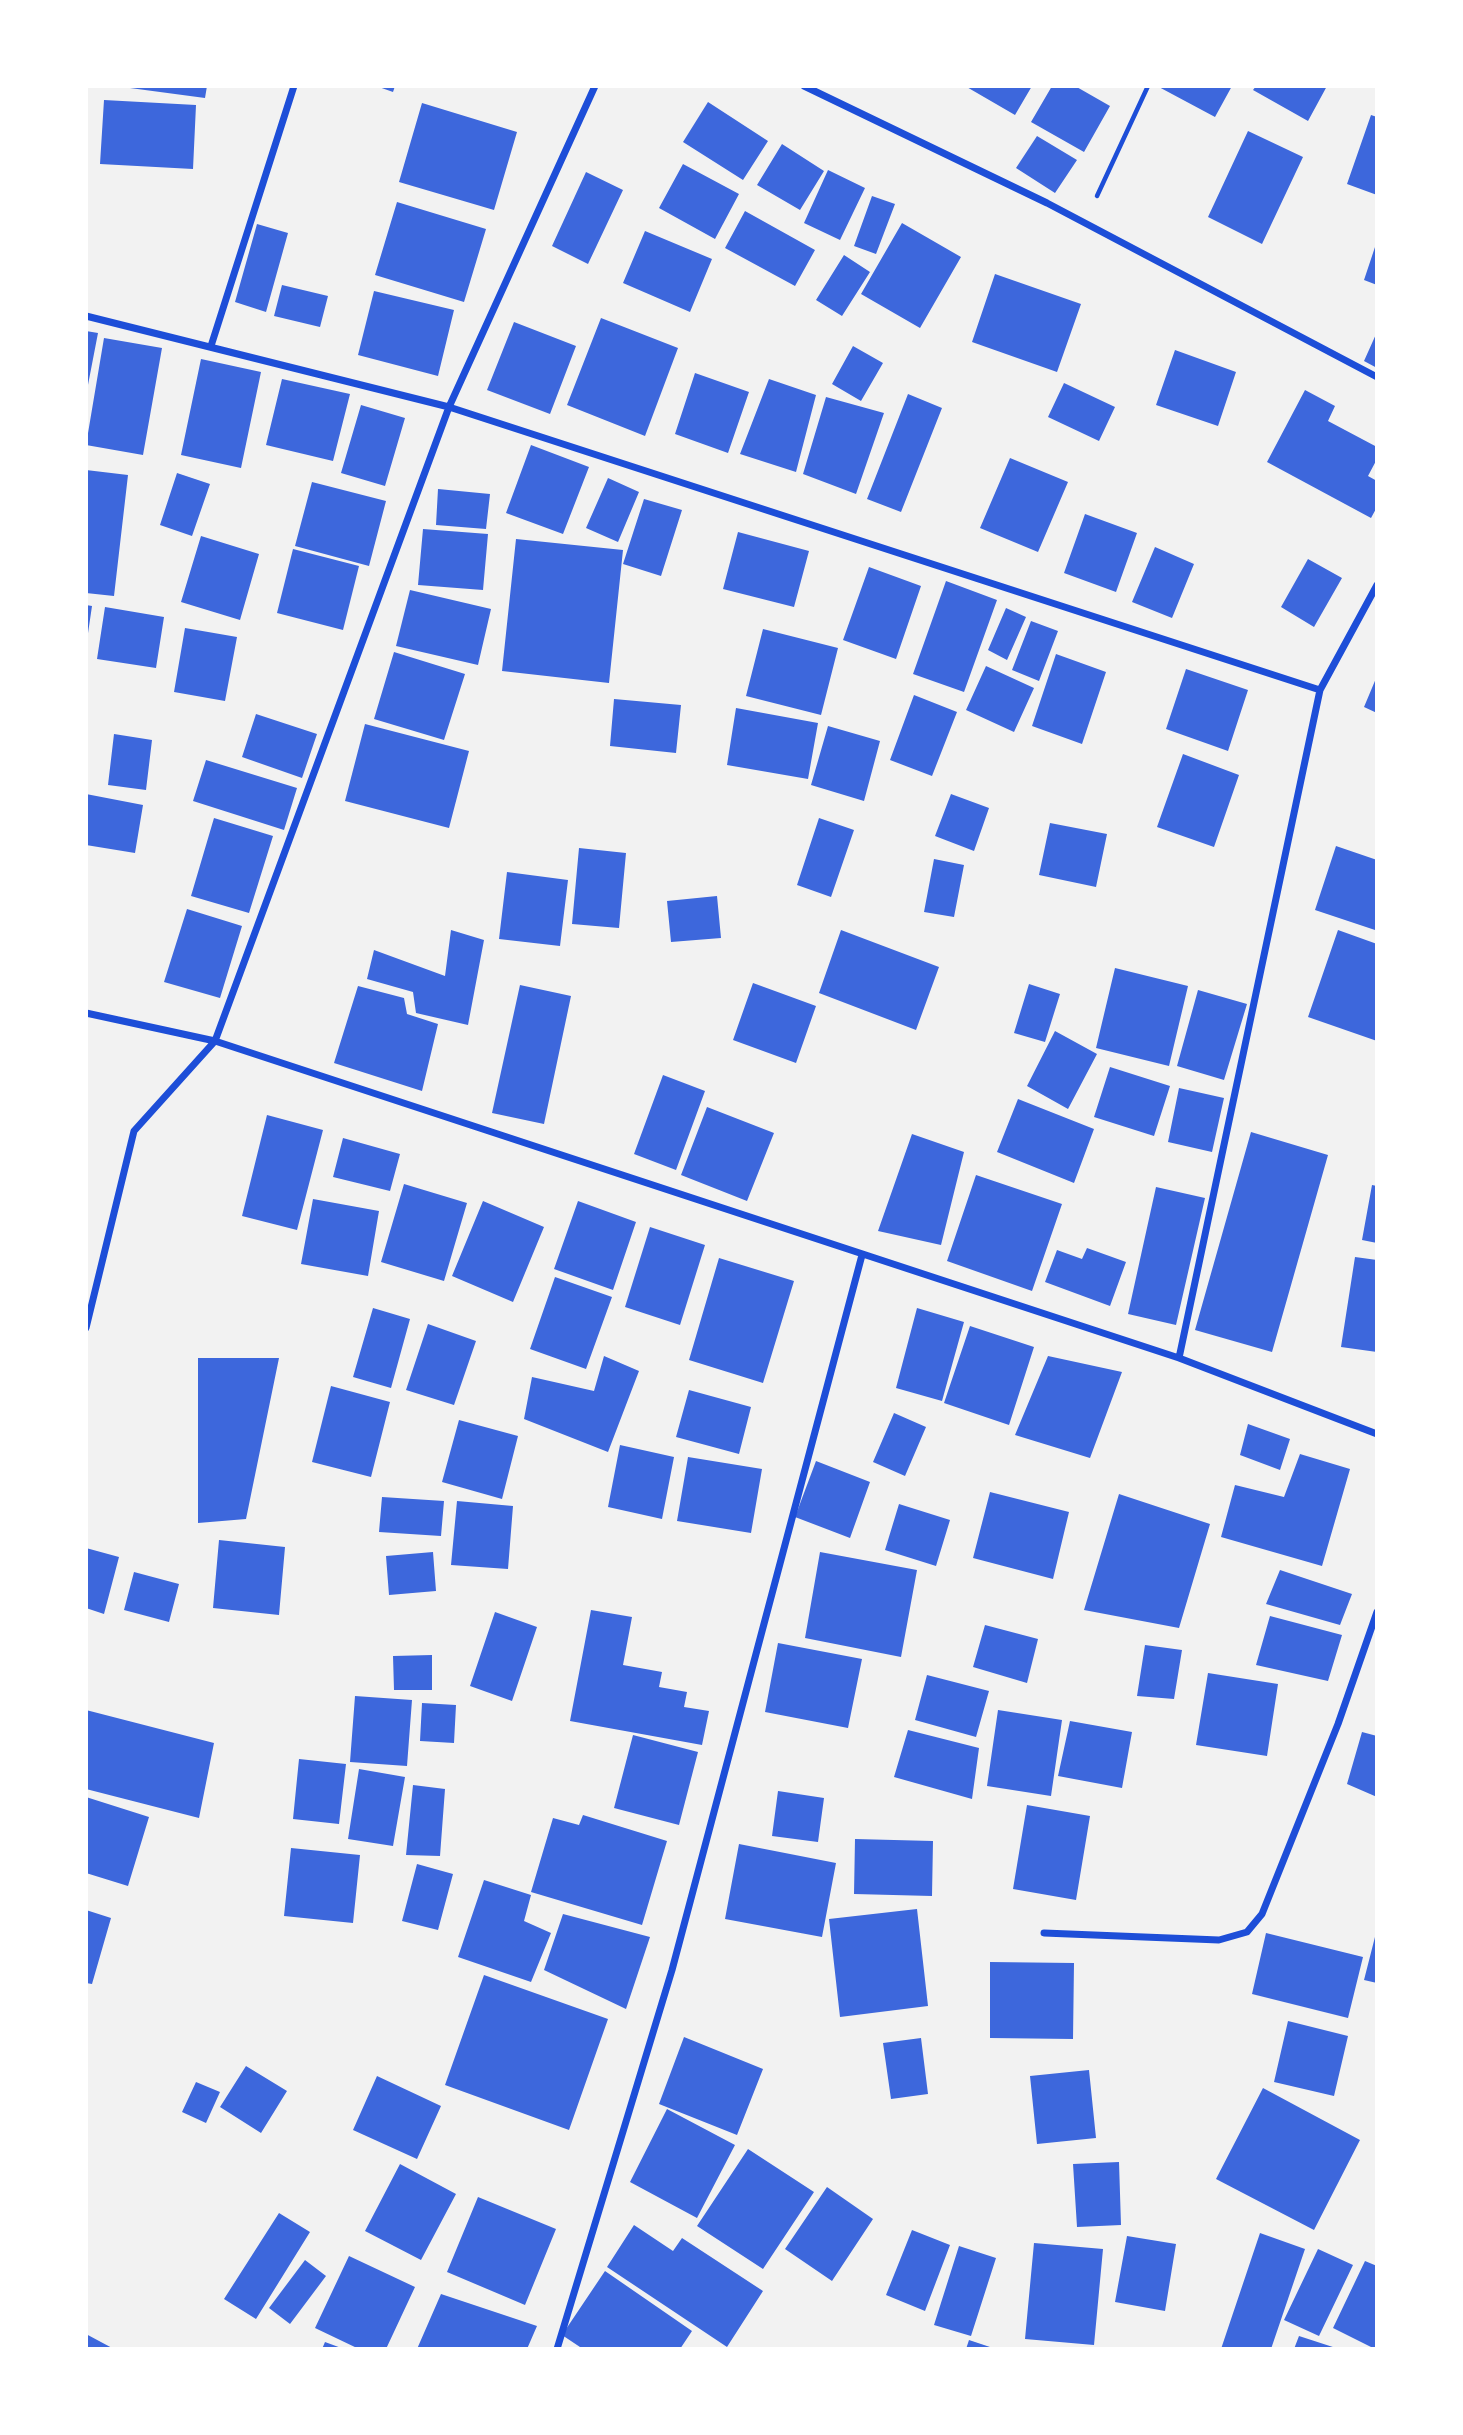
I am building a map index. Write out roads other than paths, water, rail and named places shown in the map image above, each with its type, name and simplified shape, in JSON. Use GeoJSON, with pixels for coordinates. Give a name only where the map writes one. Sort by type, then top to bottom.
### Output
{"type":"FeatureCollection","features":[{"type":"Feature","properties":{"kind":"street"},"geometry":{"type":"LineString","coordinates":[[211,346],[294,86]]}},
{"type":"Feature","properties":{"kind":"street"},"geometry":{"type":"LineString","coordinates":[[86,1328],[134,1131],[215,1041],[449,407],[595,86]]}},
{"type":"Feature","properties":{"kind":"street"},"geometry":{"type":"LineString","coordinates":[[804,86],[1084,223],[1377,377]]}},
{"type":"Feature","properties":{"kind":"street"},"geometry":{"type":"LineString","coordinates":[[86,316],[449,407],[1320,690]]}},
{"type":"Feature","properties":{"kind":"street"},"geometry":{"type":"LineString","coordinates":[[1179,1358],[1320,690],[1377,585]]}},
{"type":"Feature","properties":{"kind":"street"},"geometry":{"type":"LineString","coordinates":[[86,1013],[215,1041],[1179,1358],[1377,1434]]}},
{"type":"Feature","properties":{"kind":"street"},"geometry":{"type":"LineString","coordinates":[[557,2349],[673,1970],[862,1255]]}},
{"type":"Feature","properties":{"kind":"street"},"geometry":{"type":"LineString","coordinates":[[1044,1933],[1219,1940],[1247,1932],[1262,1913],[1338,1724],[1377,1612]]}}]}
